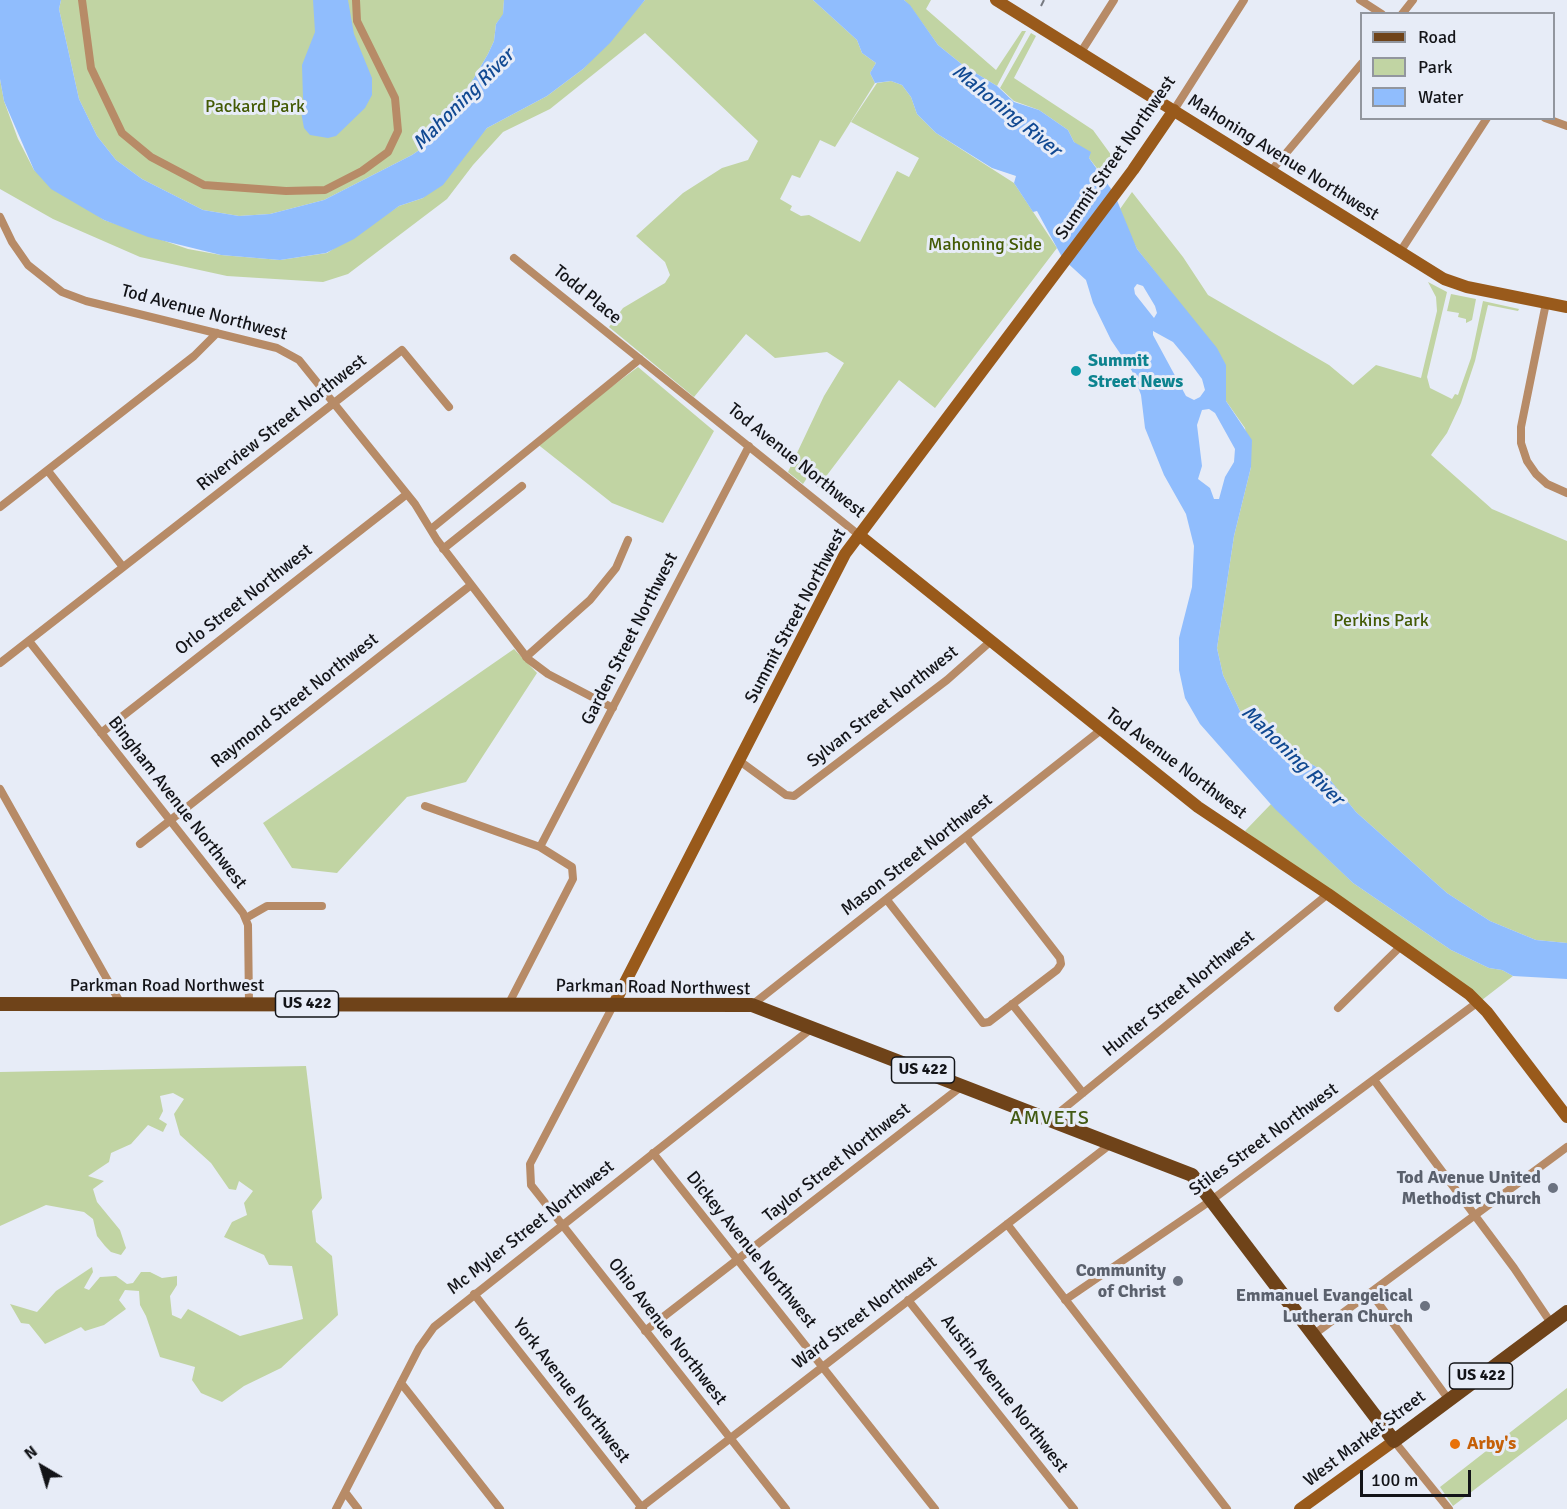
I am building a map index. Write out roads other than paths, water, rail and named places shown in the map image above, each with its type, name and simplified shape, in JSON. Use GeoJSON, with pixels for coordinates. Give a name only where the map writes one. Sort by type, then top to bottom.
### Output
{"type":"FeatureCollection","features":[{"type":"Feature","properties":{"kind":"main road","name":"Mahoning Avenue Northwest"},"geometry":{"type":"LineString","coordinates":[[996,0],[1400,252],[1456,284],[1567,307]]}},
{"type":"Feature","properties":{"kind":"main road","name":"Summit Street Northwest"},"geometry":{"type":"LineString","coordinates":[[614,1004],[741,762],[842,560],[1133,170],[1174,110]]}},
{"type":"Feature","properties":{"kind":"main road","name":"Tod Avenue Northwest"},"geometry":{"type":"LineString","coordinates":[[859,535],[1198,807],[1328,894],[1478,1002],[1567,1117]]}},
{"type":"Feature","properties":{"kind":"main road","name":"Parkman Road Northwest"},"geometry":{"type":"LineString","coordinates":[[0,1004],[752,1005],[1185,1170],[1197,1179],[1213,1199],[1394,1441]]}},
{"type":"Feature","properties":{"kind":"main road","name":"West Market Street"},"geometry":{"type":"LineString","coordinates":[[1300,1509],[1567,1312]]}},
{"type":"Feature","properties":{"kind":"street"},"geometry":{"type":"LineString","coordinates":[[82,0],[91,68],[122,134],[151,157],[204,184],[286,191],[325,190],[362,171],[388,152],[398,130],[395,98],[357,21],[356,0]]}},
{"type":"Feature","properties":{"kind":"street"},"geometry":{"type":"LineString","coordinates":[[1081,52],[1114,0]]}},
{"type":"Feature","properties":{"kind":"street","name":"Summit Street Northwest"},"geometry":{"type":"LineString","coordinates":[[1174,110],[1244,0]]}},
{"type":"Feature","properties":{"kind":"street"},"geometry":{"type":"LineString","coordinates":[[1360,0],[1379,12]]}},
{"type":"Feature","properties":{"kind":"street"},"geometry":{"type":"LineString","coordinates":[[1404,12],[1413,0]]}},
{"type":"Feature","properties":{"kind":"street"},"geometry":{"type":"LineString","coordinates":[[1271,171],[1360,65]]}},
{"type":"Feature","properties":{"kind":"street"},"geometry":{"type":"LineString","coordinates":[[1400,252],[1486,120]]}},
{"type":"Feature","properties":{"kind":"street"},"geometry":{"type":"LineString","coordinates":[[1550,120],[1567,126]]}},
{"type":"Feature","properties":{"kind":"street","name":"Tod Avenue Northwest"},"geometry":{"type":"LineString","coordinates":[[0,218],[12,242],[28,265],[62,292],[86,301],[285,351],[304,366],[407,494],[443,549],[526,657],[548,674],[613,708]]}},
{"type":"Feature","properties":{"kind":"street","name":"Todd Place"},"geometry":{"type":"LineString","coordinates":[[514,258],[640,359]]}},
{"type":"Feature","properties":{"kind":"street"},"geometry":{"type":"LineString","coordinates":[[1546,303],[1521,427],[1521,444],[1527,461],[1536,474],[1547,484],[1567,493]]}},
{"type":"Feature","properties":{"kind":"street"},"geometry":{"type":"LineString","coordinates":[[0,507],[195,356],[217,333]]}},
{"type":"Feature","properties":{"kind":"street","name":"Riverview Street Northwest"},"geometry":{"type":"LineString","coordinates":[[29,641],[402,350],[449,407]]}},
{"type":"Feature","properties":{"kind":"street"},"geometry":{"type":"LineString","coordinates":[[431,529],[640,359]]}},
{"type":"Feature","properties":{"kind":"street","name":"Tod Avenue Northwest"},"geometry":{"type":"LineString","coordinates":[[640,359],[859,535]]}},
{"type":"Feature","properties":{"kind":"street","name":"Garden Street Northwest"},"geometry":{"type":"LineString","coordinates":[[540,847],[749,446]]}},
{"type":"Feature","properties":{"kind":"street"},"geometry":{"type":"LineString","coordinates":[[48,471],[123,567]]}},
{"type":"Feature","properties":{"kind":"street"},"geometry":{"type":"LineString","coordinates":[[443,549],[522,486]]}},
{"type":"Feature","properties":{"kind":"street","name":"Orlo Street Northwest"},"geometry":{"type":"LineString","coordinates":[[101,734],[407,494]]}},
{"type":"Feature","properties":{"kind":"street"},"geometry":{"type":"LineString","coordinates":[[526,657],[590,600],[616,568],[627,540]]}},
{"type":"Feature","properties":{"kind":"street","name":"Raymond Street Northwest"},"geometry":{"type":"LineString","coordinates":[[140,843],[471,585]]}},
{"type":"Feature","properties":{"kind":"street"},"geometry":{"type":"LineString","coordinates":[[0,663],[29,641]]}},
{"type":"Feature","properties":{"kind":"street","name":"Bingham Avenue Northwest"},"geometry":{"type":"LineString","coordinates":[[29,641],[246,918],[249,1004]]}},
{"type":"Feature","properties":{"kind":"street","name":"Sylvan Street Northwest"},"geometry":{"type":"LineString","coordinates":[[741,762],[786,795],[794,796],[947,680],[991,641]]}},
{"type":"Feature","properties":{"kind":"street","name":"Mason Street Northwest"},"geometry":{"type":"LineString","coordinates":[[752,1005],[1101,730]]}},
{"type":"Feature","properties":{"kind":"street"},"geometry":{"type":"LineString","coordinates":[[0,789],[121,1004]]}},
{"type":"Feature","properties":{"kind":"street"},"geometry":{"type":"LineString","coordinates":[[425,807],[540,847],[569,863],[573,869],[573,879],[508,1005]]}},
{"type":"Feature","properties":{"kind":"street"},"geometry":{"type":"LineString","coordinates":[[887,900],[979,1022],[989,1022],[1057,970],[1061,961],[967,837]]}},
{"type":"Feature","properties":{"kind":"street","name":"Hunter Street Northwest"},"geometry":{"type":"LineString","coordinates":[[1050,1119],[1328,894]]}},
{"type":"Feature","properties":{"kind":"street"},"geometry":{"type":"LineString","coordinates":[[246,918],[267,906],[322,906]]}},
{"type":"Feature","properties":{"kind":"street"},"geometry":{"type":"LineString","coordinates":[[1338,1008],[1401,946]]}},
{"type":"Feature","properties":{"kind":"street","name":"Stiles Street Northwest"},"geometry":{"type":"LineString","coordinates":[[1065,1300],[1213,1199],[1478,1002]]}},
{"type":"Feature","properties":{"kind":"street","name":"Summit Street Northwest"},"geometry":{"type":"LineString","coordinates":[[529,1172],[530,1164],[614,1004]]}},
{"type":"Feature","properties":{"kind":"street"},"geometry":{"type":"LineString","coordinates":[[1012,1004],[1083,1093]]}},
{"type":"Feature","properties":{"kind":"street","name":"Mc Myler Street Northwest"},"geometry":{"type":"LineString","coordinates":[[336,1509],[427,1334],[474,1294],[812,1028]]}},
{"type":"Feature","properties":{"kind":"street"},"geometry":{"type":"LineString","coordinates":[[1374,1080],[1475,1215],[1551,1323]]}},
{"type":"Feature","properties":{"kind":"street","name":"Taylor Street Northwest"},"geometry":{"type":"LineString","coordinates":[[645,1331],[962,1086]]}},
{"type":"Feature","properties":{"kind":"street","name":"Ward Street Northwest"},"geometry":{"type":"LineString","coordinates":[[641,1508],[1112,1143]]}},
{"type":"Feature","properties":{"kind":"street"},"geometry":{"type":"LineString","coordinates":[[1313,1335],[1567,1147]]}},
{"type":"Feature","properties":{"kind":"street","name":"Dickey Avenue Northwest"},"geometry":{"type":"LineString","coordinates":[[653,1153],[935,1509]]}},
{"type":"Feature","properties":{"kind":"street","name":"Ohio Avenue Northwest"},"geometry":{"type":"LineString","coordinates":[[529,1172],[533,1188],[561,1225],[786,1509]]}},
{"type":"Feature","properties":{"kind":"street"},"geometry":{"type":"LineString","coordinates":[[1007,1224],[1227,1509]]}},
{"type":"Feature","properties":{"kind":"street"},"geometry":{"type":"LineString","coordinates":[[1371,1293],[1449,1400]]}},
{"type":"Feature","properties":{"kind":"street","name":"York Avenue Northwest"},"geometry":{"type":"LineString","coordinates":[[474,1294],[641,1508]]}},
{"type":"Feature","properties":{"kind":"street","name":"Austin Avenue Northwest"},"geometry":{"type":"LineString","coordinates":[[908,1300],[1074,1509]]}},
{"type":"Feature","properties":{"kind":"street"},"geometry":{"type":"LineString","coordinates":[[401,1383],[500,1509]]}},
{"type":"Feature","properties":{"kind":"street"},"geometry":{"type":"LineString","coordinates":[[1394,1441],[1449,1509]]}},
{"type":"Feature","properties":{"kind":"street"},"geometry":{"type":"LineString","coordinates":[[345,1492],[358,1509]]}},
{"type":"Feature","properties":{"kind":"water","name":"Mahoning River"},"geometry":{"type":"Polygon","coordinates":[[[0,0],[61,0],[59,9],[79,99],[97,136],[116,160],[142,179],[203,210],[239,216],[270,214],[324,200],[412,155],[437,138],[459,113],[464,95],[488,54],[494,41],[496,24],[503,14],[504,0],[645,0],[610,43],[583,69],[547,96],[487,128],[443,185],[423,198],[399,206],[354,239],[326,253],[280,260],[221,255],[148,237],[104,220],[51,189],[34,170],[4,101],[0,79],[0,0]]]}},
{"type":"Feature","properties":{"kind":"water"},"geometry":{"type":"Polygon","coordinates":[[[313,0],[348,0],[354,34],[372,78],[372,95],[365,108],[336,136],[328,138],[310,135],[304,128],[301,112],[306,101],[303,99],[302,65],[315,32],[313,0]]]}},
{"type":"Feature","properties":{"kind":"water","name":"Mahoning River"},"geometry":{"type":"Polygon","coordinates":[[[813,0],[904,0],[938,45],[964,66],[997,86],[1014,102],[1039,110],[1068,130],[1074,142],[1091,152],[1089,158],[1114,193],[1137,249],[1217,348],[1226,365],[1226,401],[1252,440],[1251,467],[1234,536],[1217,648],[1223,675],[1240,711],[1259,733],[1323,771],[1356,812],[1447,893],[1490,921],[1536,940],[1567,943],[1567,979],[1513,976],[1502,970],[1489,968],[1451,950],[1353,883],[1275,809],[1200,724],[1185,698],[1179,670],[1179,638],[1192,587],[1194,546],[1186,514],[1164,475],[1145,428],[1141,395],[1132,371],[1111,340],[1093,303],[1086,280],[1063,259],[1037,211],[1033,212],[1014,183],[1016,176],[992,168],[936,133],[917,114],[911,97],[902,85],[891,81],[875,83],[870,73],[876,63],[862,53],[857,40],[813,0]],[[1137,284],[1134,288],[1135,294],[1154,318],[1157,313],[1155,306],[1143,286],[1137,284]],[[1153,331],[1153,335],[1186,396],[1194,400],[1200,397],[1205,390],[1202,379],[1188,360],[1173,342],[1153,331]],[[1209,409],[1202,410],[1197,425],[1202,466],[1198,479],[1210,488],[1214,499],[1219,499],[1225,477],[1234,462],[1235,449],[1215,413],[1209,409]]]}},
{"type":"Feature","properties":{"kind":"railway"},"geometry":{"type":"LineString","coordinates":[[1041,6],[1044,0]]}},
{"type":"Feature","properties":{"kind":"place","name":"Summit Street News"},"geometry":{"type":"Point","coordinates":[1076,371]}},
{"type":"Feature","properties":{"kind":"place","name":"Tod Avenue United Methodist Church"},"geometry":{"type":"Point","coordinates":[1553,1188]}},
{"type":"Feature","properties":{"kind":"place","name":"Community of Christ"},"geometry":{"type":"Point","coordinates":[1178,1281]}},
{"type":"Feature","properties":{"kind":"place","name":"Emmanuel Evangelical Lutheran Church"},"geometry":{"type":"Point","coordinates":[1425,1306]}},
{"type":"Feature","properties":{"kind":"place","name":"Arby's"},"geometry":{"type":"Point","coordinates":[1455,1444]}},
{"type":"Feature","properties":{"kind":"district","name":"AMVETS"},"geometry":{"type":"Point","coordinates":[1050,1119]}},
{"type":"Feature","properties":{"kind":"park label","name":"Packard Park"},"geometry":{"type":"Point","coordinates":[255,107]}},
{"type":"Feature","properties":{"kind":"park label","name":"Mahoning Side"},"geometry":{"type":"Point","coordinates":[985,245]}},
{"type":"Feature","properties":{"kind":"park label","name":"Perkins Park"},"geometry":{"type":"Point","coordinates":[1381,621]}}]}
